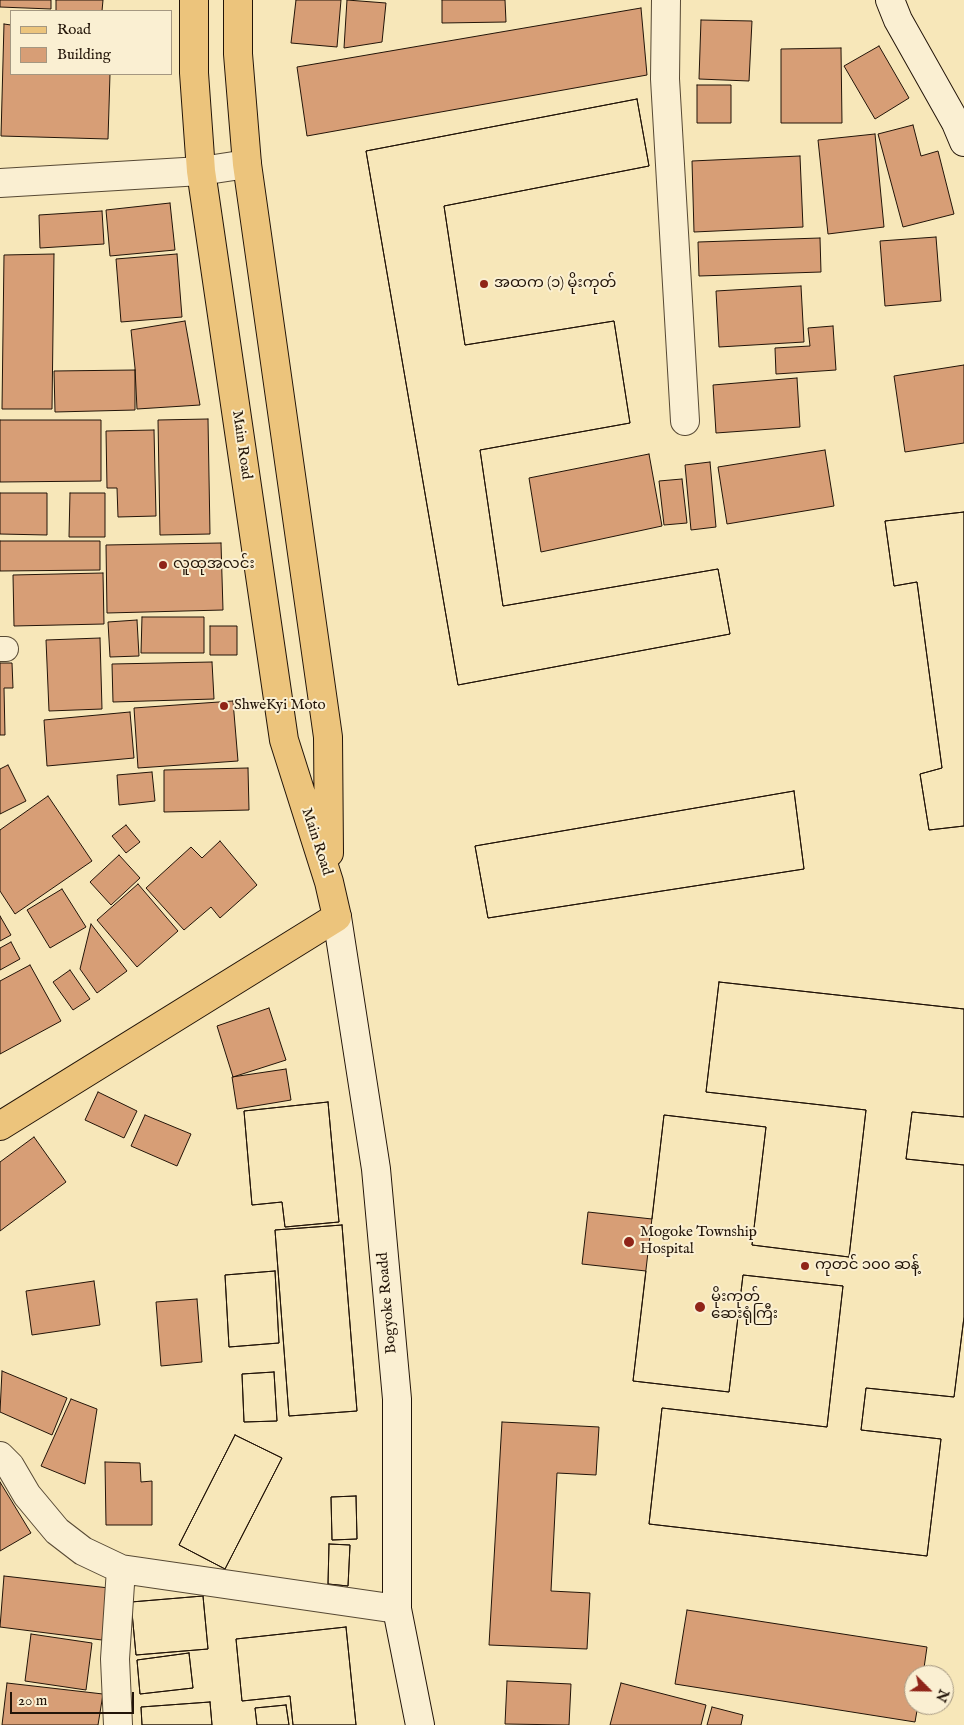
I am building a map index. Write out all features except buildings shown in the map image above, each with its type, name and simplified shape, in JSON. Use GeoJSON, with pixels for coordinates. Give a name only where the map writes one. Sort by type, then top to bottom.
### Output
{"type":"FeatureCollection","features":[{"type":"Feature","properties":{"kind":"main road","name":"Main Road"},"geometry":{"type":"LineString","coordinates":[[194,0],[194,73],[201,171],[284,740],[329,882]]}},
{"type":"Feature","properties":{"kind":"main road"},"geometry":{"type":"LineString","coordinates":[[238,0],[238,54],[247,164],[328,737],[329,882]]}},
{"type":"Feature","properties":{"kind":"main road","name":"Bogyoke Roadd"},"geometry":{"type":"LineString","coordinates":[[329,882],[337,917]]}},
{"type":"Feature","properties":{"kind":"main road"},"geometry":{"type":"LineString","coordinates":[[0,1126],[337,917]]}},
{"type":"Feature","properties":{"kind":"street"},"geometry":{"type":"LineString","coordinates":[[666,0],[665,79],[685,421]]}},
{"type":"Feature","properties":{"kind":"street"},"geometry":{"type":"LineString","coordinates":[[890,0],[898,20],[956,124],[964,142]]}},
{"type":"Feature","properties":{"kind":"street"},"geometry":{"type":"LineString","coordinates":[[0,183],[201,171],[247,164]]}},
{"type":"Feature","properties":{"kind":"street","name":"Bogyoke Roadd"},"geometry":{"type":"LineString","coordinates":[[337,917],[376,1169],[395,1380],[396,1609],[420,1725]]}},
{"type":"Feature","properties":{"kind":"street"},"geometry":{"type":"LineString","coordinates":[[0,1456],[10,1466],[26,1495],[57,1531],[83,1551],[121,1569],[396,1609]]}},
{"type":"Feature","properties":{"kind":"street"},"geometry":{"type":"LineString","coordinates":[[118,1725],[115,1659],[121,1569]]}},
{"type":"Feature","properties":{"kind":"place","name":"အထက (၁) မိုးကုတ်"},"geometry":{"type":"Point","coordinates":[484,284]}},
{"type":"Feature","properties":{"kind":"place","name":"လူထုအလင်း"},"geometry":{"type":"Point","coordinates":[163,565]}},
{"type":"Feature","properties":{"kind":"place","name":"ShweKyi Moto"},"geometry":{"type":"Point","coordinates":[224,706]}},
{"type":"Feature","properties":{"kind":"place","name":"Mogoke Township Hospital"},"geometry":{"type":"Point","coordinates":[629,1242]}},
{"type":"Feature","properties":{"kind":"place","name":"ကုတင် ၁၀၀ ဆန့်"},"geometry":{"type":"Point","coordinates":[805,1266]}},
{"type":"Feature","properties":{"kind":"place","name":"မိုးကုတ်‌ ‌ဆေးရုံကြီး"},"geometry":{"type":"Point","coordinates":[700,1307]}}]}
